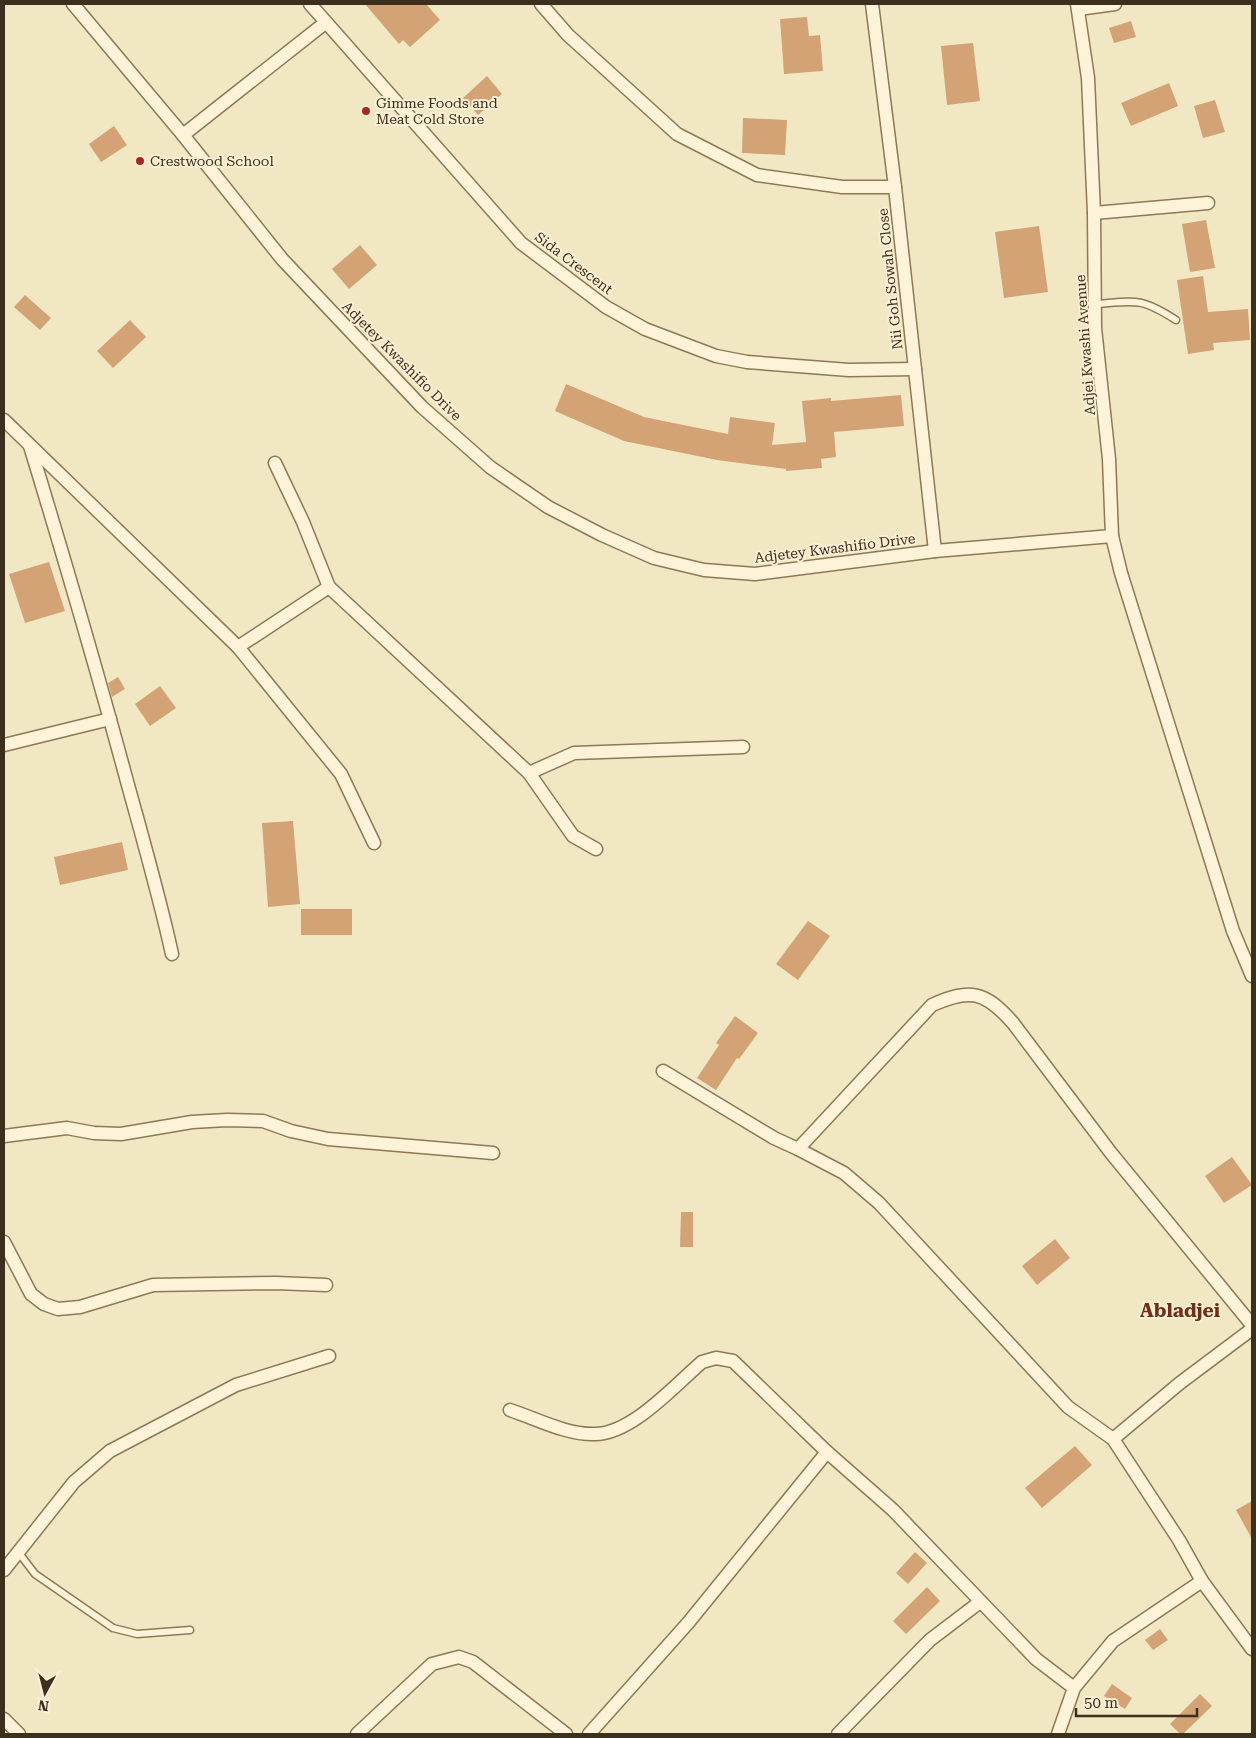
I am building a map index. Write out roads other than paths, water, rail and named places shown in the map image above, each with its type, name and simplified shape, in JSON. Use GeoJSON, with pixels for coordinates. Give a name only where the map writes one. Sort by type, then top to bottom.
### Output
{"type":"FeatureCollection","features":[{"type":"Feature","properties":{"kind":"street","name":"Adjetey Kwashifio Drive"},"geometry":{"type":"LineString","coordinates":[[73,4],[183,135],[282,259],[422,407],[490,467],[548,507],[654,558],[704,570],[755,574],[934,551],[1112,536]]}},
{"type":"Feature","properties":{"kind":"street","name":"Sida Crescent"},"geometry":{"type":"LineString","coordinates":[[310,4],[521,243],[606,307],[645,330],[716,356],[747,362],[849,370],[915,369]]}},
{"type":"Feature","properties":{"kind":"street"},"geometry":{"type":"LineString","coordinates":[[540,4],[568,35],[677,134],[757,175],[842,186],[895,187]]}},
{"type":"Feature","properties":{"kind":"street","name":"Nii Goh Sowah Close"},"geometry":{"type":"LineString","coordinates":[[872,4],[895,187],[934,551]]}},
{"type":"Feature","properties":{"kind":"street"},"geometry":{"type":"LineString","coordinates":[[1077,7],[1115,4]]}},
{"type":"Feature","properties":{"kind":"street","name":"Adjei Kwashi Avenue"},"geometry":{"type":"LineString","coordinates":[[1077,7],[1088,78],[1094,213],[1095,304],[1112,498],[1112,536],[1121,573],[1233,931],[1252,976]]}},
{"type":"Feature","properties":{"kind":"street"},"geometry":{"type":"LineString","coordinates":[[183,135],[325,23]]}},
{"type":"Feature","properties":{"kind":"street"},"geometry":{"type":"LineString","coordinates":[[1094,213],[1208,203]]}},
{"type":"Feature","properties":{"kind":"street"},"geometry":{"type":"LineString","coordinates":[[4,420],[238,647],[341,774],[374,843]]}},
{"type":"Feature","properties":{"kind":"street"},"geometry":{"type":"LineString","coordinates":[[29,444],[63,553],[110,719],[162,910],[172,954]]}},
{"type":"Feature","properties":{"kind":"street"},"geometry":{"type":"LineString","coordinates":[[275,463],[303,522],[329,587],[529,773],[573,836],[596,849]]}},
{"type":"Feature","properties":{"kind":"street"},"geometry":{"type":"LineString","coordinates":[[238,647],[329,587]]}},
{"type":"Feature","properties":{"kind":"street"},"geometry":{"type":"LineString","coordinates":[[4,744],[110,719]]}},
{"type":"Feature","properties":{"kind":"street"},"geometry":{"type":"LineString","coordinates":[[529,773],[574,753],[743,747]]}},
{"type":"Feature","properties":{"kind":"street"},"geometry":{"type":"LineString","coordinates":[[798,1149],[932,1005],[954,995],[977,995],[998,1006],[1013,1023],[1111,1153],[1252,1325]]}},
{"type":"Feature","properties":{"kind":"street"},"geometry":{"type":"LineString","coordinates":[[663,1070],[774,1138],[844,1173],[879,1203],[1068,1407],[1113,1439],[1175,1533],[1202,1581],[1252,1649]]}},
{"type":"Feature","properties":{"kind":"street"},"geometry":{"type":"LineString","coordinates":[[4,1136],[66,1128],[94,1133],[121,1134],[192,1122],[227,1120],[263,1121],[292,1131],[336,1140],[493,1153]]}},
{"type":"Feature","properties":{"kind":"street"},"geometry":{"type":"LineString","coordinates":[[4,1242],[32,1294],[44,1304],[58,1309],[80,1307],[153,1285],[276,1283],[326,1285]]}},
{"type":"Feature","properties":{"kind":"street"},"geometry":{"type":"LineString","coordinates":[[1113,1439],[1180,1382],[1252,1329]]}},
{"type":"Feature","properties":{"kind":"street"},"geometry":{"type":"LineString","coordinates":[[4,1570],[74,1482],[110,1451],[236,1385],[329,1356]]}},
{"type":"Feature","properties":{"kind":"street"},"geometry":{"type":"LineString","coordinates":[[510,1410],[568,1430],[596,1434],[616,1430],[636,1419],[702,1362],[716,1358],[733,1361],[827,1452],[893,1510],[1036,1659],[1074,1688]]}},
{"type":"Feature","properties":{"kind":"street"},"geometry":{"type":"LineString","coordinates":[[589,1734],[688,1623],[827,1452]]}},
{"type":"Feature","properties":{"kind":"street"},"geometry":{"type":"LineString","coordinates":[[1058,1734],[1074,1688],[1113,1641],[1202,1581]]}},
{"type":"Feature","properties":{"kind":"street"},"geometry":{"type":"LineString","coordinates":[[838,1734],[930,1640],[980,1602]]}},
{"type":"Feature","properties":{"kind":"street"},"geometry":{"type":"LineString","coordinates":[[357,1734],[432,1664],[459,1657],[473,1662],[566,1734]]}},
{"type":"Feature","properties":{"kind":"street"},"geometry":{"type":"LineString","coordinates":[[4,1719],[19,1734]]}},
{"type":"Feature","properties":{"kind":"lane"},"geometry":{"type":"LineString","coordinates":[[1095,304],[1138,300],[1153,305],[1176,320]]}},
{"type":"Feature","properties":{"kind":"lane"},"geometry":{"type":"LineString","coordinates":[[19,1553],[35,1574],[113,1628],[137,1634],[190,1630]]}},
{"type":"Feature","properties":{"kind":"place","name":"Gimme Foods and Meat Cold Store"},"geometry":{"type":"Point","coordinates":[366,111]}},
{"type":"Feature","properties":{"kind":"place","name":"Crestwood School"},"geometry":{"type":"Point","coordinates":[140,161]}},
{"type":"Feature","properties":{"kind":"district","name":"Abladjei"},"geometry":{"type":"Point","coordinates":[1180,1310]}}]}
